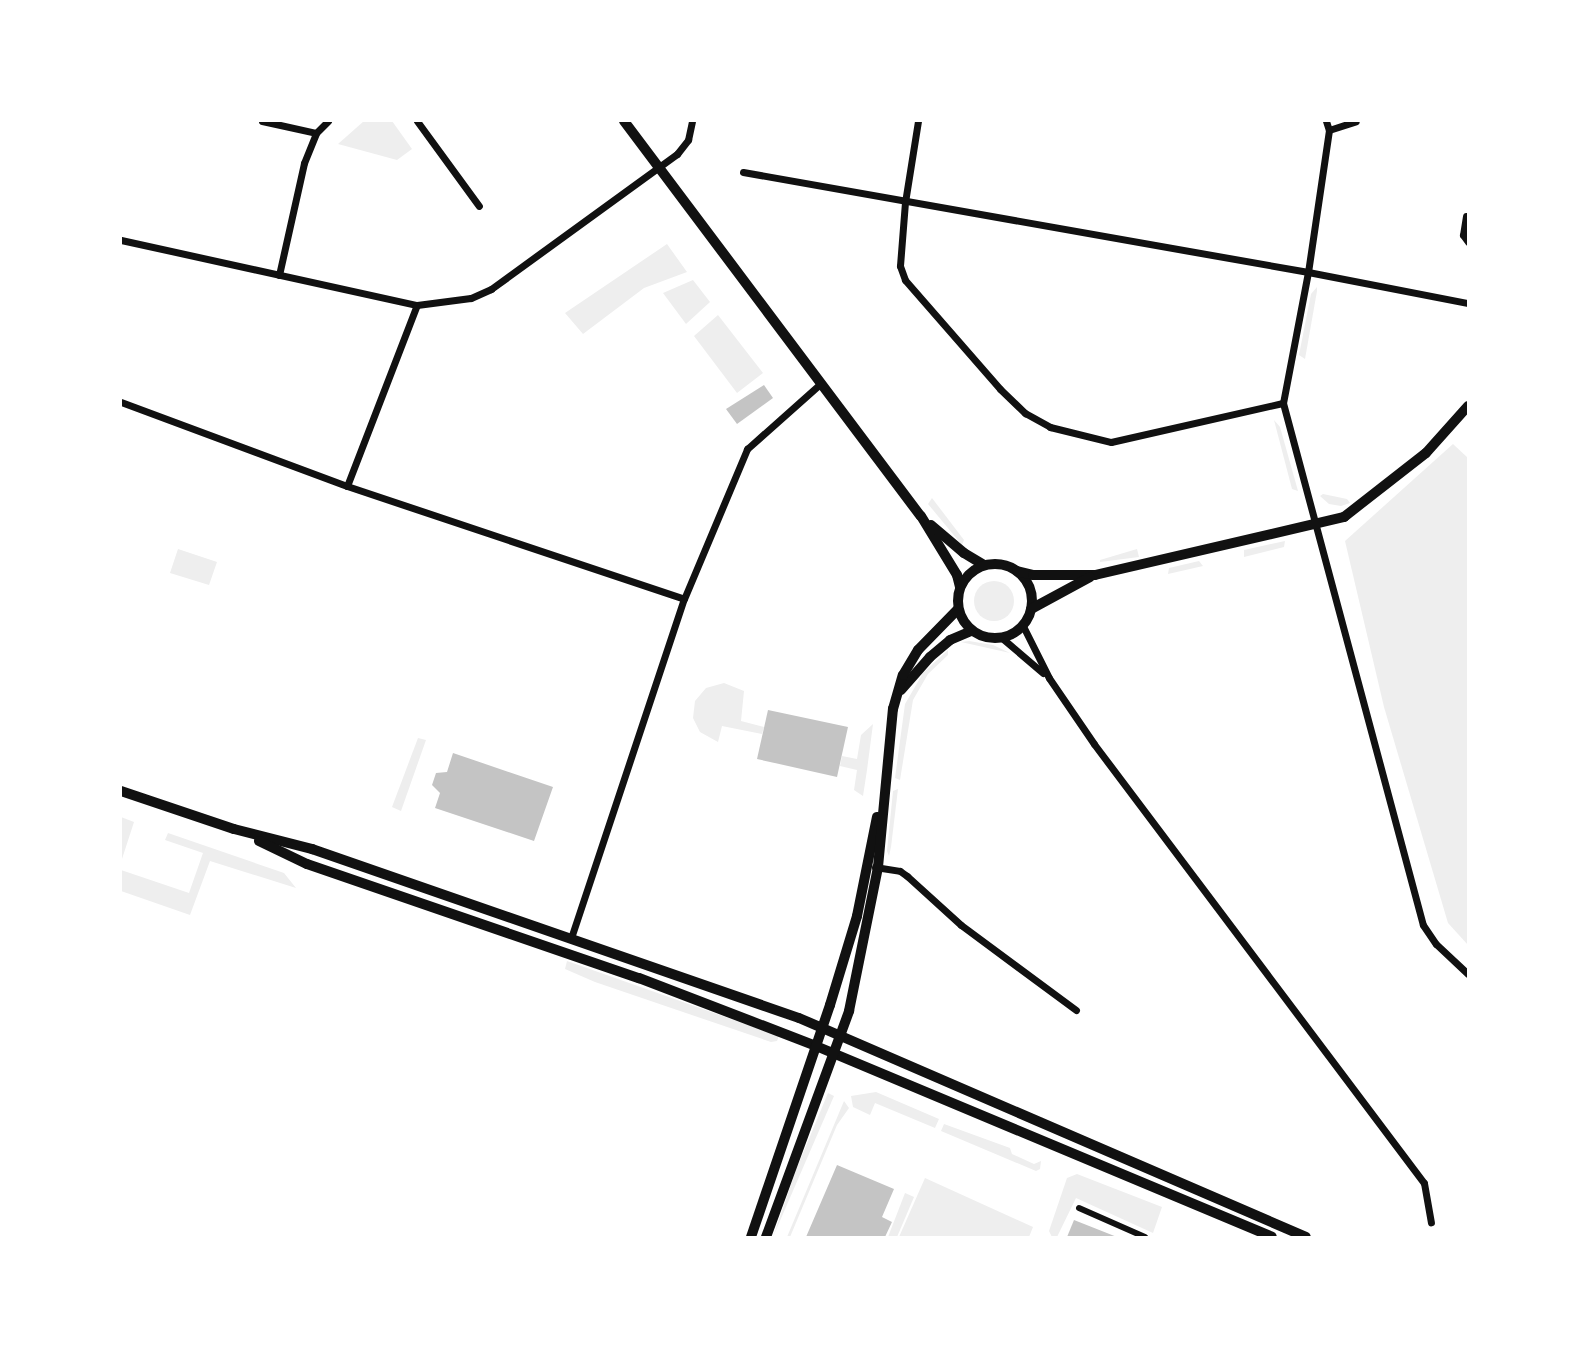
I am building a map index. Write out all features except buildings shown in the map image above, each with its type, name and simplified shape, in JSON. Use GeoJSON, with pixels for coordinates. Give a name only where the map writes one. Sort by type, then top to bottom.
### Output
{"type":"FeatureCollection","features":[{"type":"Feature","properties":{"kind":"street"},"geometry":{"type":"LineString","coordinates":[[262,121],[316,134]]}},
{"type":"Feature","properties":{"kind":"street"},"geometry":{"type":"LineString","coordinates":[[279,275],[304,163],[316,134],[328,121]]}},
{"type":"Feature","properties":{"kind":"street"},"geometry":{"type":"LineString","coordinates":[[417,121],[479,206]]}},
{"type":"Feature","properties":{"kind":"street"},"geometry":{"type":"LineString","coordinates":[[624,121],[921,516],[957,575],[960,587],[958,608],[971,631],[991,639],[1002,638],[1023,626],[1031,609],[1030,588],[1017,571]]}},
{"type":"Feature","properties":{"kind":"street"},"geometry":{"type":"LineString","coordinates":[[121,240],[417,305],[471,299],[491,289],[659,169],[688,140],[692,121]]}},
{"type":"Feature","properties":{"kind":"street"},"geometry":{"type":"LineString","coordinates":[[918,121],[905,202],[900,266],[905,280],[1000,390],[1025,412],[1050,426],[1111,442],[1283,402]]}},
{"type":"Feature","properties":{"kind":"street"},"geometry":{"type":"LineString","coordinates":[[1326,121],[1329,130],[1308,272],[1283,402],[1423,925],[1436,944],[1468,974]]}},
{"type":"Feature","properties":{"kind":"street"},"geometry":{"type":"LineString","coordinates":[[1329,130],[1356,121]]}},
{"type":"Feature","properties":{"kind":"street"},"geometry":{"type":"LineString","coordinates":[[743,172],[1468,303]]}},
{"type":"Feature","properties":{"kind":"street"},"geometry":{"type":"LineString","coordinates":[[1466,216],[1463,235],[1468,242]]}},
{"type":"Feature","properties":{"kind":"street"},"geometry":{"type":"LineString","coordinates":[[347,486],[417,305]]}},
{"type":"Feature","properties":{"kind":"street"},"geometry":{"type":"LineString","coordinates":[[571,938],[684,599],[747,449],[820,384]]}},
{"type":"Feature","properties":{"kind":"street"},"geometry":{"type":"LineString","coordinates":[[121,402],[347,486],[684,599]]}},
{"type":"Feature","properties":{"kind":"street"},"geometry":{"type":"LineString","coordinates":[[921,516],[964,553],[984,565],[1007,566],[1033,575],[1095,575],[1344,517],[1426,453],[1468,406]]}},
{"type":"Feature","properties":{"kind":"street"},"geometry":{"type":"LineString","coordinates":[[960,587],[974,570],[984,565]]}},
{"type":"Feature","properties":{"kind":"street"},"geometry":{"type":"LineString","coordinates":[[1031,609],[1095,575]]}},
{"type":"Feature","properties":{"kind":"street"},"geometry":{"type":"LineString","coordinates":[[766,1237],[841,1035],[852,998],[893,709],[903,674],[918,650],[958,608]]}},
{"type":"Feature","properties":{"kind":"street"},"geometry":{"type":"LineString","coordinates":[[1023,626],[1049,678],[1094,744],[1424,1183],[1431,1222]]}},
{"type":"Feature","properties":{"kind":"street"},"geometry":{"type":"LineString","coordinates":[[897,695],[930,657],[950,640],[971,631]]}},
{"type":"Feature","properties":{"kind":"street"},"geometry":{"type":"LineString","coordinates":[[1002,638],[1049,678]]}},
{"type":"Feature","properties":{"kind":"street"},"geometry":{"type":"LineString","coordinates":[[121,791],[234,829],[312,849],[824,1027],[1306,1237]]}},
{"type":"Feature","properties":{"kind":"street"},"geometry":{"type":"LineString","coordinates":[[234,829],[307,864],[639,978],[834,1053],[1272,1237]]}},
{"type":"Feature","properties":{"kind":"street"},"geometry":{"type":"LineString","coordinates":[[872,866],[908,876],[961,925],[1076,1010]]}},
{"type":"Feature","properties":{"kind":"street"},"geometry":{"type":"LineString","coordinates":[[751,1237],[824,1027],[872,866]]}},
{"type":"Feature","properties":{"kind":"street"},"geometry":{"type":"LineString","coordinates":[[1079,1209],[1145,1237]]}},
{"type":"Feature","properties":{"kind":"shaded area"},"geometry":{"type":"Polygon","coordinates":[[[364,121],[392,121],[412,149],[397,160],[338,144],[364,121]]]}},
{"type":"Feature","properties":{"kind":"shaded area"},"geometry":{"type":"Polygon","coordinates":[[[667,244],[687,272],[644,288],[583,334],[565,313],[667,244]]]}},
{"type":"Feature","properties":{"kind":"shaded area"},"geometry":{"type":"Polygon","coordinates":[[[693,280],[710,302],[686,324],[663,293],[693,280]]]}},
{"type":"Feature","properties":{"kind":"shaded area"},"geometry":{"type":"Polygon","coordinates":[[[1317,287],[1305,359],[1299,355],[1311,294],[1317,287]]]}},
{"type":"Feature","properties":{"kind":"shaded area"},"geometry":{"type":"Polygon","coordinates":[[[718,315],[763,373],[737,393],[694,336],[718,315]]]}},
{"type":"Feature","properties":{"kind":"shaded area"},"geometry":{"type":"Polygon","coordinates":[[[1274,420],[1280,427],[1298,491],[1292,489],[1274,420]]]}},
{"type":"Feature","properties":{"kind":"shaded area"},"geometry":{"type":"Polygon","coordinates":[[[1453,444],[1468,458],[1468,945],[1448,923],[1384,707],[1345,541],[1453,444]]]}},
{"type":"Feature","properties":{"kind":"shaded area"},"geometry":{"type":"Polygon","coordinates":[[[1323,494],[1347,499],[1350,503],[1341,506],[1329,504],[1320,496],[1323,494]]]}},
{"type":"Feature","properties":{"kind":"shaded area"},"geometry":{"type":"Polygon","coordinates":[[[932,498],[964,540],[962,545],[928,504],[932,498]]]}},
{"type":"Feature","properties":{"kind":"shaded area"},"geometry":{"type":"Polygon","coordinates":[[[1285,541],[1284,547],[1244,557],[1244,550],[1285,541]]]}},
{"type":"Feature","properties":{"kind":"shaded area"},"geometry":{"type":"Polygon","coordinates":[[[178,549],[217,562],[209,585],[170,573],[178,549]]]}},
{"type":"Feature","properties":{"kind":"shaded area"},"geometry":{"type":"Polygon","coordinates":[[[1137,549],[1139,557],[1100,562],[1100,560],[1137,549]]]}},
{"type":"Feature","properties":{"kind":"shaded area"},"geometry":{"type":"Polygon","coordinates":[[[1199,561],[1203,566],[1168,574],[1169,568],[1199,561]]]}},
{"type":"Feature","properties":{"kind":"shaded area"},"geometry":{"type":"Polygon","coordinates":[[[994,581],[1002,582],[1008,587],[1013,593],[1013,609],[1008,615],[1002,620],[994,621],[986,620],[980,615],[975,609],[974,601],[975,593],[980,587],[986,582],[994,581]]]}},
{"type":"Feature","properties":{"kind":"shaded area"},"geometry":{"type":"Polygon","coordinates":[[[961,642],[993,645],[1010,653],[961,642]]]}},
{"type":"Feature","properties":{"kind":"shaded area"},"geometry":{"type":"Polygon","coordinates":[[[948,650],[948,655],[928,674],[913,700],[900,780],[895,778],[905,704],[923,673],[948,650]]]}},
{"type":"Feature","properties":{"kind":"shaded area"},"geometry":{"type":"Polygon","coordinates":[[[724,683],[744,691],[741,721],[764,727],[762,734],[722,726],[718,742],[700,732],[693,718],[695,701],[706,688],[724,683]]]}},
{"type":"Feature","properties":{"kind":"shaded area"},"geometry":{"type":"Polygon","coordinates":[[[873,724],[863,796],[854,790],[857,770],[840,766],[842,756],[857,759],[861,735],[873,724]]]}},
{"type":"Feature","properties":{"kind":"shaded area"},"geometry":{"type":"Polygon","coordinates":[[[418,738],[426,740],[401,811],[392,807],[418,738]]]}},
{"type":"Feature","properties":{"kind":"shaded area"},"geometry":{"type":"Polygon","coordinates":[[[898,789],[889,856],[887,851],[893,791],[898,789]]]}},
{"type":"Feature","properties":{"kind":"shaded area"},"geometry":{"type":"Polygon","coordinates":[[[121,817],[134,822],[121,862],[121,817]]]}},
{"type":"Feature","properties":{"kind":"shaded area"},"geometry":{"type":"Polygon","coordinates":[[[168,833],[284,873],[296,888],[210,861],[190,915],[121,891],[121,870],[189,893],[203,853],[165,840],[168,833]]]}},
{"type":"Feature","properties":{"kind":"shaded area"},"geometry":{"type":"Polygon","coordinates":[[[567,961],[779,1036],[777,1041],[771,1042],[595,982],[565,969],[567,961]]]}},
{"type":"Feature","properties":{"kind":"shaded area"},"geometry":{"type":"Polygon","coordinates":[[[876,1092],[939,1119],[935,1128],[875,1103],[870,1115],[853,1107],[851,1096],[876,1092]]]}},
{"type":"Feature","properties":{"kind":"shaded area"},"geometry":{"type":"Polygon","coordinates":[[[828,1093],[834,1096],[773,1237],[796,1170],[828,1093]]]}},
{"type":"Feature","properties":{"kind":"shaded area"},"geometry":{"type":"Polygon","coordinates":[[[844,1101],[849,1108],[837,1125],[790,1237],[787,1237],[844,1101]]]}},
{"type":"Feature","properties":{"kind":"shaded area"},"geometry":{"type":"Polygon","coordinates":[[[944,1124],[1010,1148],[1012,1154],[1034,1164],[1041,1161],[1040,1169],[1036,1171],[941,1131],[944,1124]]]}},
{"type":"Feature","properties":{"kind":"shaded area"},"geometry":{"type":"Polygon","coordinates":[[[1077,1174],[1162,1207],[1153,1233],[1076,1198],[1057,1237],[1052,1237],[1049,1231],[1067,1178],[1077,1174]]]}},
{"type":"Feature","properties":{"kind":"shaded area"},"geometry":{"type":"Polygon","coordinates":[[[925,1178],[1033,1227],[1029,1237],[899,1237],[925,1178]]]}},
{"type":"Feature","properties":{"kind":"shaded area"},"geometry":{"type":"Polygon","coordinates":[[[905,1193],[914,1197],[897,1237],[888,1237],[905,1193]]]}}]}
